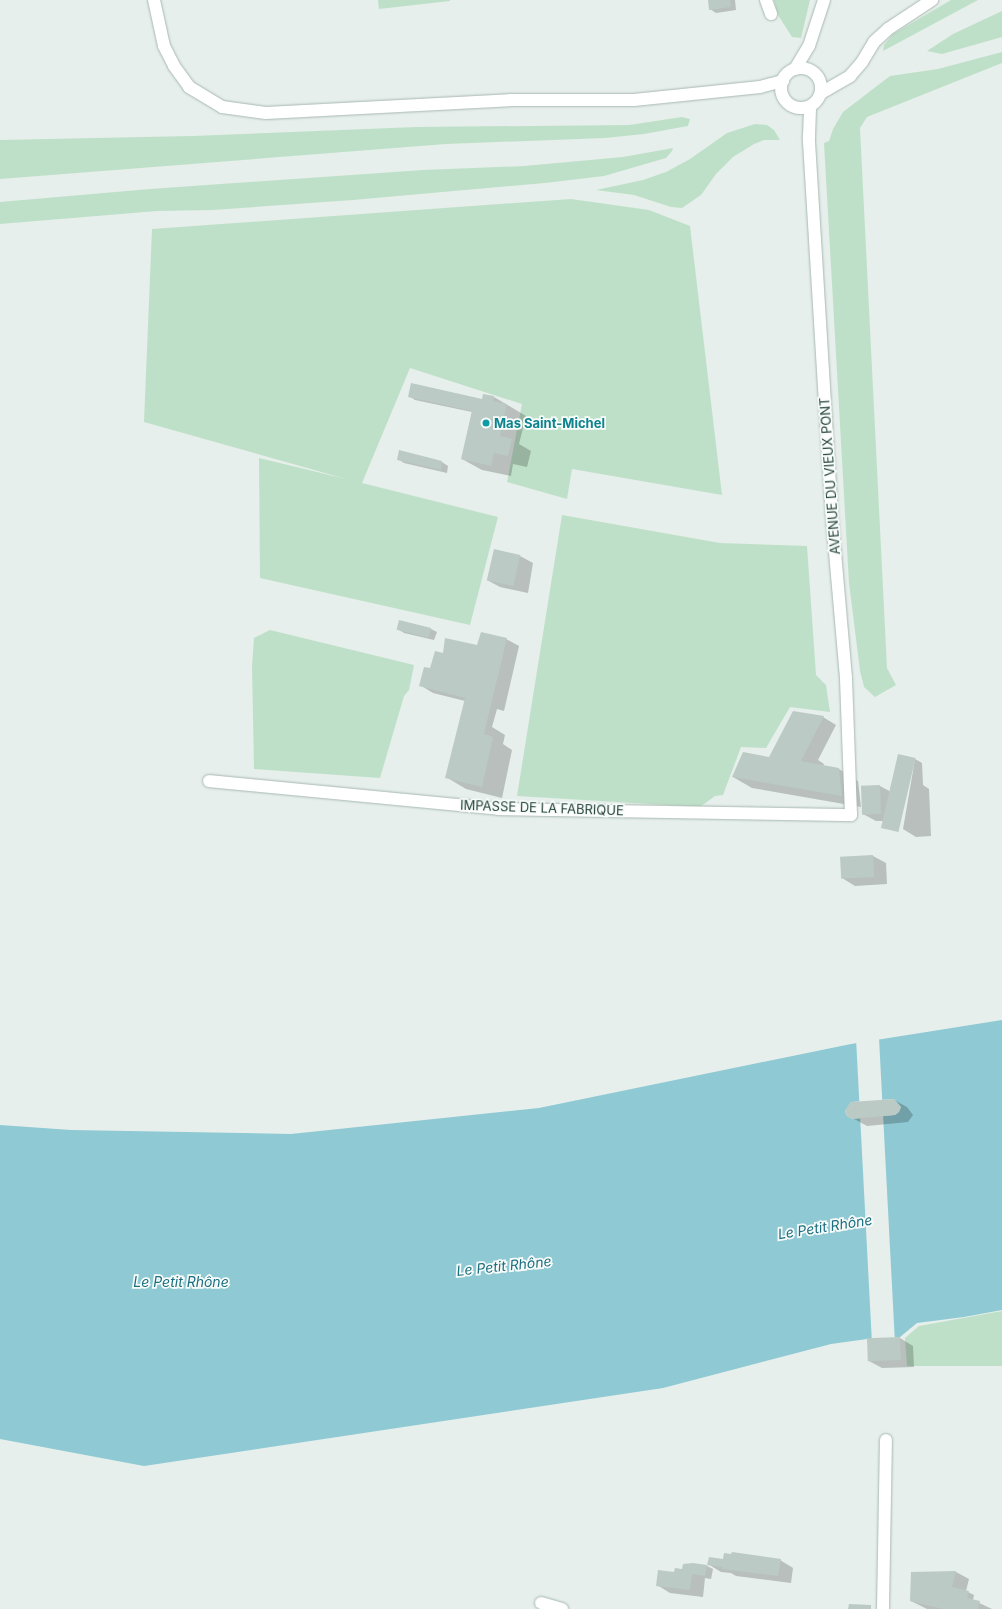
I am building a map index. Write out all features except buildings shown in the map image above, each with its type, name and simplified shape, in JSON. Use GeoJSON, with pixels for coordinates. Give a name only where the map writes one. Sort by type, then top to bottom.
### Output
{"type":"FeatureCollection","features":[{"type":"Feature","properties":{"kind":"street"},"geometry":{"type":"LineString","coordinates":[[154,0],[164,46],[174,66],[189,87],[222,107],[259,112],[510,100],[634,100],[760,87],[783,81]]}},
{"type":"Feature","properties":{"kind":"street"},"geometry":{"type":"LineString","coordinates":[[766,0],[771,14]]}},
{"type":"Feature","properties":{"kind":"street"},"geometry":{"type":"LineString","coordinates":[[795,69],[809,46],[824,0]]}},
{"type":"Feature","properties":{"kind":"street"},"geometry":{"type":"LineString","coordinates":[[797,108],[810,106],[821,93],[850,76],[862,62],[874,42],[888,29],[932,0]]}},
{"type":"Feature","properties":{"kind":"street"},"geometry":{"type":"LineString","coordinates":[[809,46],[811,71]]}},
{"type":"Feature","properties":{"kind":"street"},"geometry":{"type":"LineString","coordinates":[[760,87],[782,95],[781,88],[783,81],[789,72],[795,69],[803,68],[811,71],[820,81],[821,93]]}},
{"type":"Feature","properties":{"kind":"street"},"geometry":{"type":"LineString","coordinates":[[820,81],[840,83]]}},
{"type":"Feature","properties":{"kind":"street","name":"AVENUE DU VIEUX PONT"},"geometry":{"type":"LineString","coordinates":[[782,95],[786,101],[797,108],[809,137]]}},
{"type":"Feature","properties":{"kind":"street","name":"AVENUE DU VIEUX PONT"},"geometry":{"type":"LineString","coordinates":[[810,106],[809,137],[832,518],[847,699],[851,815]]}},
{"type":"Feature","properties":{"kind":"street","name":"IMPASSE DE LA FABRIQUE"},"geometry":{"type":"LineString","coordinates":[[209,781],[498,809],[851,815]]}},
{"type":"Feature","properties":{"kind":"street"},"geometry":{"type":"LineString","coordinates":[[882,1609],[886,1440]]}},
{"type":"Feature","properties":{"kind":"street"},"geometry":{"type":"LineString","coordinates":[[541,1603],[562,1609]]}},
{"type":"Feature","properties":{"kind":"green space"},"geometry":{"type":"Polygon","coordinates":[[[378,0],[450,0],[450,1],[379,9],[378,0]]]}},
{"type":"Feature","properties":{"kind":"green space"},"geometry":{"type":"Polygon","coordinates":[[[774,0],[810,0],[801,38],[792,37],[778,15],[774,0]]]}},
{"type":"Feature","properties":{"kind":"green space"},"geometry":{"type":"Polygon","coordinates":[[[951,0],[978,0],[883,51],[884,45],[893,34],[951,0]]]}},
{"type":"Feature","properties":{"kind":"green space"},"geometry":{"type":"Polygon","coordinates":[[[1002,11],[1002,37],[942,54],[927,51],[953,34],[1002,11]]]}},
{"type":"Feature","properties":{"kind":"green space"},"geometry":{"type":"Polygon","coordinates":[[[1002,52],[1002,63],[867,117],[860,128],[887,668],[896,685],[875,697],[864,687],[860,671],[849,583],[824,143],[829,141],[833,129],[843,112],[890,76],[938,69],[1002,52]]]}},
{"type":"Feature","properties":{"kind":"green space"},"geometry":{"type":"Polygon","coordinates":[[[682,117],[690,119],[688,126],[644,134],[605,138],[446,144],[0,179],[0,140],[192,136],[416,127],[629,125],[682,117]]]}},
{"type":"Feature","properties":{"kind":"green space"},"geometry":{"type":"Polygon","coordinates":[[[755,124],[767,125],[774,130],[780,140],[764,140],[754,144],[733,157],[716,174],[701,195],[682,208],[671,207],[634,195],[596,190],[643,180],[666,172],[690,159],[727,133],[755,124]]]}},
{"type":"Feature","properties":{"kind":"green space"},"geometry":{"type":"Polygon","coordinates":[[[673,148],[666,158],[604,176],[545,183],[353,200],[213,210],[157,211],[0,224],[0,202],[150,189],[423,170],[524,166],[623,157],[673,148]]]}},
{"type":"Feature","properties":{"kind":"green space"},"geometry":{"type":"Polygon","coordinates":[[[571,199],[649,210],[690,226],[722,495],[572,469],[567,499],[507,482],[522,404],[410,368],[362,483],[498,517],[470,625],[260,578],[259,458],[346,479],[144,422],[152,229],[571,199]]]}},
{"type":"Feature","properties":{"kind":"green space"},"geometry":{"type":"Polygon","coordinates":[[[562,515],[720,543],[807,546],[816,675],[826,685],[830,712],[790,707],[766,748],[741,747],[723,795],[715,796],[700,807],[517,796],[562,515]]]}},
{"type":"Feature","properties":{"kind":"green space"},"geometry":{"type":"Polygon","coordinates":[[[270,630],[414,665],[409,690],[404,696],[380,778],[254,769],[252,666],[254,638],[270,630]]]}},
{"type":"Feature","properties":{"kind":"green space"},"geometry":{"type":"Polygon","coordinates":[[[1002,1311],[1002,1366],[907,1366],[905,1338],[919,1326],[1002,1311]]]}},
{"type":"Feature","properties":{"kind":"water","name":"Le Petit Rhône"},"geometry":{"type":"Polygon","coordinates":[[[1002,1020],[1002,1310],[917,1323],[900,1337],[867,1339],[831,1344],[663,1388],[144,1466],[0,1439],[0,1125],[71,1130],[291,1134],[539,1108],[851,1044],[1002,1020]],[[894,1099],[851,1102],[845,1111],[847,1116],[852,1119],[895,1115],[899,1112],[901,1107],[894,1099]]]}},
{"type":"Feature","properties":{"kind":"pier"},"geometry":{"type":"Polygon","coordinates":[[[879,1038],[882,1102],[859,1103],[856,1039],[879,1038]]]}},
{"type":"Feature","properties":{"kind":"pier"},"geometry":{"type":"Polygon","coordinates":[[[883,1114],[895,1339],[872,1340],[860,1115],[883,1114]]]}},
{"type":"Feature","properties":{"kind":"place","name":"Mas Saint-Michel"},"geometry":{"type":"Point","coordinates":[486,423]}}]}
